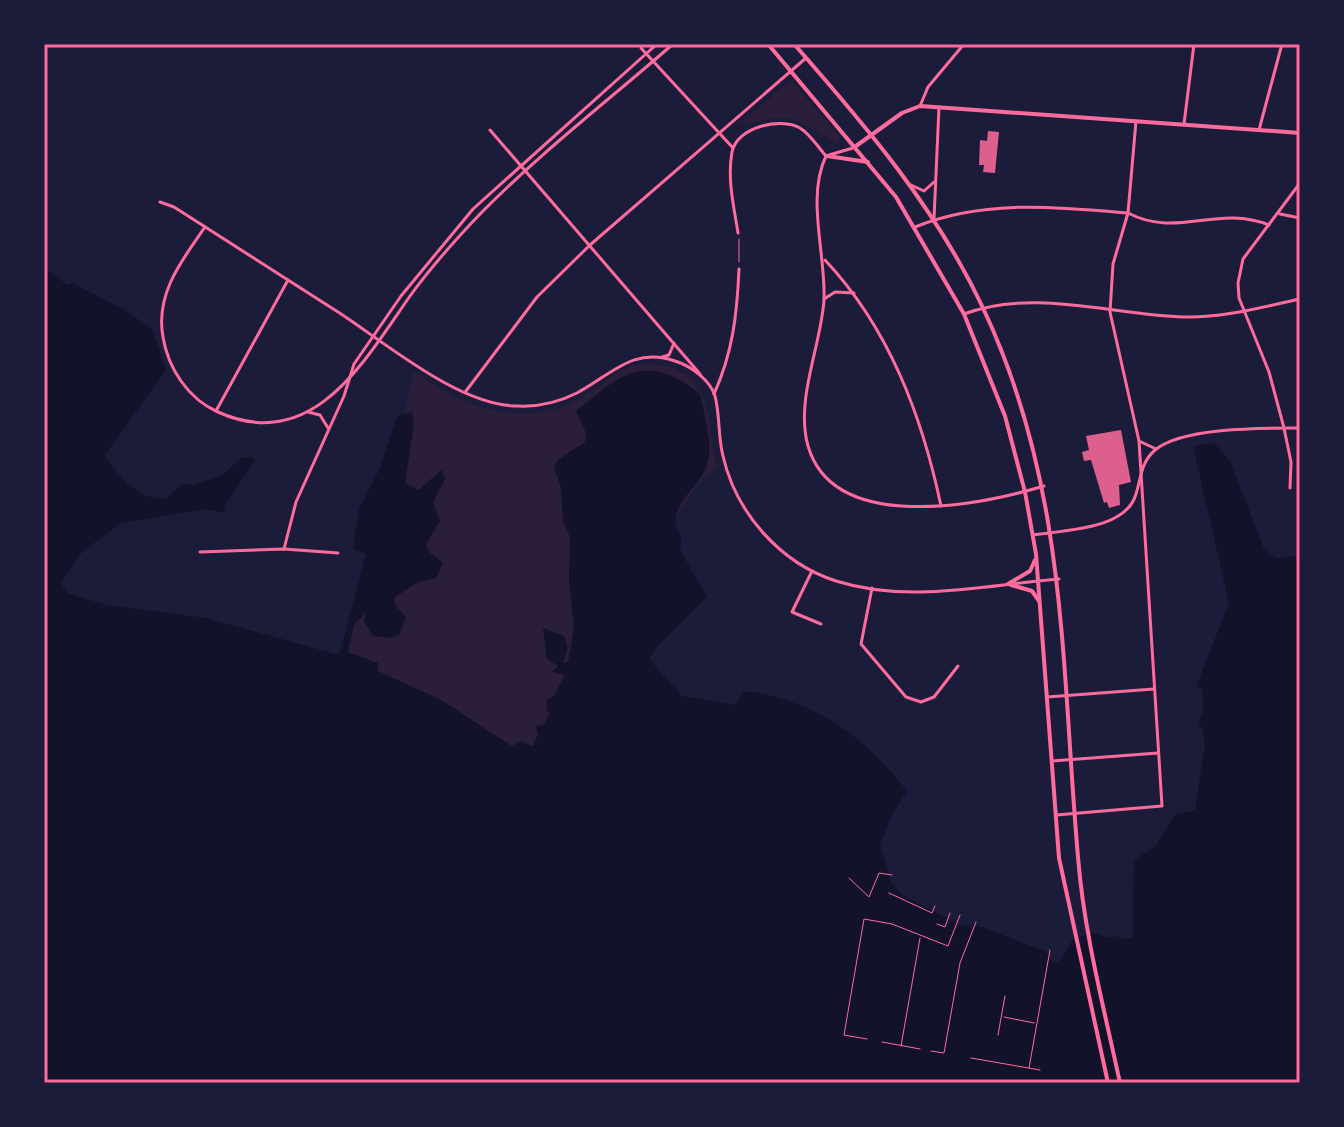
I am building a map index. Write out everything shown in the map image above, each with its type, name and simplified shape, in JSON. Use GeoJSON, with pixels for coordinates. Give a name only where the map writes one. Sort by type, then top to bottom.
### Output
{"type":"FeatureCollection","features":[{"type":"Feature","properties":{"kind":"main road"},"geometry":{"type":"LineString","coordinates":[[768,44],[856,146],[915,227],[964,314],[994,384],[1025,492],[1033,535],[1065,890],[1108,1083]]}},
{"type":"Feature","properties":{"kind":"main road"},"geometry":{"type":"LineString","coordinates":[[794,44],[873,136],[934,219],[983,307],[1019,397],[1044,486],[1053,532],[1086,921],[1120,1083]]}},
{"type":"Feature","properties":{"kind":"main road"},"geometry":{"type":"LineString","coordinates":[[856,146],[902,113],[920,106],[1300,133]]}},
{"type":"Feature","properties":{"kind":"main road"},"geometry":{"type":"LineString","coordinates":[[826,156],[863,160],[871,165]]}},
{"type":"Feature","properties":{"kind":"main road"},"geometry":{"type":"LineString","coordinates":[[1008,584],[1030,571],[1036,554]]}},
{"type":"Feature","properties":{"kind":"main road"},"geometry":{"type":"LineString","coordinates":[[1008,584],[1032,591],[1040,604]]}},
{"type":"Feature","properties":{"kind":"street"},"geometry":{"type":"LineString","coordinates":[[284,549],[296,502],[353,374],[354,364],[373,335],[459,223],[520,164],[657,44]]}},
{"type":"Feature","properties":{"kind":"street"},"geometry":{"type":"LineString","coordinates":[[205,227],[168,286],[162,333],[171,366],[182,382],[216,411],[257,423],[284,420],[306,412],[336,393],[361,368],[413,292],[464,232],[526,171],[673,44]]}},
{"type":"Feature","properties":{"kind":"street"},"geometry":{"type":"LineString","coordinates":[[920,106],[928,87],[964,44]]}},
{"type":"Feature","properties":{"kind":"street"},"geometry":{"type":"LineString","coordinates":[[1184,124],[1194,44]]}},
{"type":"Feature","properties":{"kind":"street"},"geometry":{"type":"LineString","coordinates":[[1259,130],[1282,44]]}},
{"type":"Feature","properties":{"kind":"street"},"geometry":{"type":"LineString","coordinates":[[641,48],[733,148]]}},
{"type":"Feature","properties":{"kind":"street"},"geometry":{"type":"LineString","coordinates":[[466,391],[537,297],[590,245],[806,58]]}},
{"type":"Feature","properties":{"kind":"street"},"geometry":{"type":"LineString","coordinates":[[934,219],[939,106]]}},
{"type":"Feature","properties":{"kind":"street"},"geometry":{"type":"LineString","coordinates":[[1056,815],[1162,806],[1139,441],[1110,312],[1113,264],[1128,213],[1136,121]]}},
{"type":"Feature","properties":{"kind":"street"},"geometry":{"type":"LineString","coordinates":[[738,233],[731,179],[733,148],[760,127],[791,124],[806,132],[826,156]]}},
{"type":"Feature","properties":{"kind":"street"},"geometry":{"type":"LineString","coordinates":[[490,130],[674,342],[714,394],[723,459],[743,507],[769,540],[812,571],[872,588],[937,592],[1059,579]]}},
{"type":"Feature","properties":{"kind":"street"},"geometry":{"type":"LineString","coordinates":[[856,146],[826,156],[816,176],[824,259],[824,299],[821,337],[805,411],[808,445],[817,464],[834,483],[852,495],[885,504],[941,506],[979,503],[1044,486]]}},
{"type":"Feature","properties":{"kind":"street"},"geometry":{"type":"LineString","coordinates":[[911,185],[924,191],[934,182]]}},
{"type":"Feature","properties":{"kind":"street"},"geometry":{"type":"LineString","coordinates":[[1290,488],[1291,462],[1284,428],[1269,372],[1244,311],[1238,283],[1243,259],[1300,183]]}},
{"type":"Feature","properties":{"kind":"street"},"geometry":{"type":"LineString","coordinates":[[160,202],[466,391],[505,406],[541,405],[580,392],[629,360],[662,357],[674,349],[674,342]]}},
{"type":"Feature","properties":{"kind":"street"},"geometry":{"type":"LineString","coordinates":[[915,227],[934,219],[1013,207],[1128,213],[1139,219],[1167,224],[1204,221],[1228,215],[1269,225]]}},
{"type":"Feature","properties":{"kind":"street"},"geometry":{"type":"LineString","coordinates":[[1279,214],[1300,218]]}},
{"type":"Feature","properties":{"kind":"street"},"geometry":{"type":"LineString","coordinates":[[824,259],[856,294],[877,327],[907,393],[930,456],[941,506]]}},
{"type":"Feature","properties":{"kind":"street"},"geometry":{"type":"LineString","coordinates":[[714,394],[729,362],[737,319],[739,269]]}},
{"type":"Feature","properties":{"kind":"street"},"geometry":{"type":"LineString","coordinates":[[216,411],[288,280]]}},
{"type":"Feature","properties":{"kind":"street"},"geometry":{"type":"LineString","coordinates":[[824,299],[841,291],[856,294]]}},
{"type":"Feature","properties":{"kind":"street"},"geometry":{"type":"LineString","coordinates":[[964,314],[983,307],[1048,303],[1110,312],[1200,317],[1300,299]]}},
{"type":"Feature","properties":{"kind":"street"},"geometry":{"type":"LineString","coordinates":[[662,357],[702,377]]}},
{"type":"Feature","properties":{"kind":"street"},"geometry":{"type":"LineString","coordinates":[[306,412],[320,415],[328,428]]}},
{"type":"Feature","properties":{"kind":"street"},"geometry":{"type":"LineString","coordinates":[[1033,535],[1121,517],[1133,503],[1141,470],[1156,449],[1178,438],[1300,428]]}},
{"type":"Feature","properties":{"kind":"street"},"geometry":{"type":"LineString","coordinates":[[1139,441],[1156,449]]}},
{"type":"Feature","properties":{"kind":"street"},"geometry":{"type":"LineString","coordinates":[[200,552],[284,549],[338,553]]}},
{"type":"Feature","properties":{"kind":"street"},"geometry":{"type":"LineString","coordinates":[[812,571],[792,612],[821,624]]}},
{"type":"Feature","properties":{"kind":"street"},"geometry":{"type":"LineString","coordinates":[[872,588],[861,644],[906,697],[921,702],[934,697],[958,666]]}},
{"type":"Feature","properties":{"kind":"street"},"geometry":{"type":"LineString","coordinates":[[1047,697],[1154,689]]}},
{"type":"Feature","properties":{"kind":"street"},"geometry":{"type":"LineString","coordinates":[[1052,761],[1158,753]]}},
{"type":"Feature","properties":{"kind":"path"},"geometry":{"type":"LineString","coordinates":[[738,233],[739,269]]}},
{"type":"Feature","properties":{"kind":"path"},"geometry":{"type":"LineString","coordinates":[[849,878],[869,897],[879,873],[892,875]]}},
{"type":"Feature","properties":{"kind":"path"},"geometry":{"type":"LineString","coordinates":[[889,893],[932,913],[935,906]]}},
{"type":"Feature","properties":{"kind":"path"},"geometry":{"type":"LineString","coordinates":[[937,924],[945,927],[950,913]]}},
{"type":"Feature","properties":{"kind":"path"},"geometry":{"type":"LineString","coordinates":[[867,1039],[844,1035],[864,919],[892,924],[948,946],[960,915]]}},
{"type":"Feature","properties":{"kind":"path"},"geometry":{"type":"LineString","coordinates":[[931,1051],[944,1053],[960,963],[976,922]]}},
{"type":"Feature","properties":{"kind":"path"},"geometry":{"type":"LineString","coordinates":[[901,1046],[921,935]]}},
{"type":"Feature","properties":{"kind":"path"},"geometry":{"type":"LineString","coordinates":[[1029,1068],[1050,950]]}},
{"type":"Feature","properties":{"kind":"path"},"geometry":{"type":"LineString","coordinates":[[998,1035],[1005,996]]}},
{"type":"Feature","properties":{"kind":"path"},"geometry":{"type":"LineString","coordinates":[[1001,1017],[1037,1023]]}},
{"type":"Feature","properties":{"kind":"path"},"geometry":{"type":"LineString","coordinates":[[882,1042],[920,1049]]}},
{"type":"Feature","properties":{"kind":"path"},"geometry":{"type":"LineString","coordinates":[[971,1058],[1040,1070]]}},
{"type":"Feature","properties":{"kind":"shaded area"},"geometry":{"type":"Polygon","coordinates":[[[791,80],[840,137],[838,144],[800,122],[783,117],[737,125],[791,80]]]}},
{"type":"Feature","properties":{"kind":"shaded area"},"geometry":{"type":"Polygon","coordinates":[[[44,267],[67,285],[72,283],[123,309],[152,329],[166,370],[104,456],[130,486],[146,495],[166,499],[182,484],[193,485],[223,475],[241,458],[252,457],[254,461],[225,505],[224,513],[206,509],[121,523],[82,552],[61,583],[67,593],[106,605],[206,618],[339,655],[366,554],[353,549],[359,509],[379,470],[397,416],[412,412],[414,425],[405,483],[419,490],[441,470],[445,479],[433,502],[440,521],[426,544],[429,552],[443,563],[436,578],[418,582],[395,597],[395,605],[406,617],[399,635],[392,638],[373,636],[364,621],[366,613],[354,624],[348,652],[378,663],[378,671],[441,700],[512,746],[521,741],[532,746],[538,735],[536,726],[543,725],[550,714],[546,710],[547,700],[554,696],[565,675],[552,672],[558,666],[547,659],[543,628],[564,636],[568,648],[563,662],[568,662],[574,629],[569,581],[570,537],[563,522],[561,488],[554,467],[559,459],[585,442],[586,433],[576,411],[621,378],[649,370],[681,381],[700,394],[708,432],[708,462],[679,508],[675,524],[681,538],[680,550],[707,597],[659,644],[649,659],[682,696],[736,705],[743,692],[779,698],[817,713],[850,734],[880,760],[907,791],[891,816],[880,845],[892,884],[904,896],[959,925],[979,926],[1047,952],[1052,963],[1060,961],[1073,939],[1092,933],[1110,938],[1118,936],[1123,940],[1133,937],[1134,860],[1156,846],[1175,815],[1195,810],[1205,746],[1203,727],[1198,727],[1204,706],[1202,688],[1196,687],[1229,603],[1193,446],[1214,443],[1230,461],[1264,549],[1276,558],[1300,556],[1300,1083],[44,1083],[44,267]]]}},
{"type":"Feature","properties":{"kind":"shaded area"},"geometry":{"type":"Polygon","coordinates":[[[639,364],[663,365],[681,371],[694,381],[707,411],[717,468],[698,483],[576,653],[527,896],[336,667],[360,585],[394,552],[398,443],[414,371],[470,403],[491,410],[533,413],[575,401],[622,371],[639,364]]]}},
{"type":"Feature","properties":{"kind":"building"},"geometry":{"type":"Polygon","coordinates":[[[988,131],[999,132],[995,173],[983,172],[984,165],[979,165],[980,140],[987,141],[988,131]]]}},
{"type":"Feature","properties":{"kind":"building"},"geometry":{"type":"Polygon","coordinates":[[[1121,430],[1131,482],[1119,485],[1120,505],[1109,508],[1107,502],[1104,503],[1091,460],[1084,461],[1082,452],[1089,450],[1086,436],[1121,430]]]}}]}
